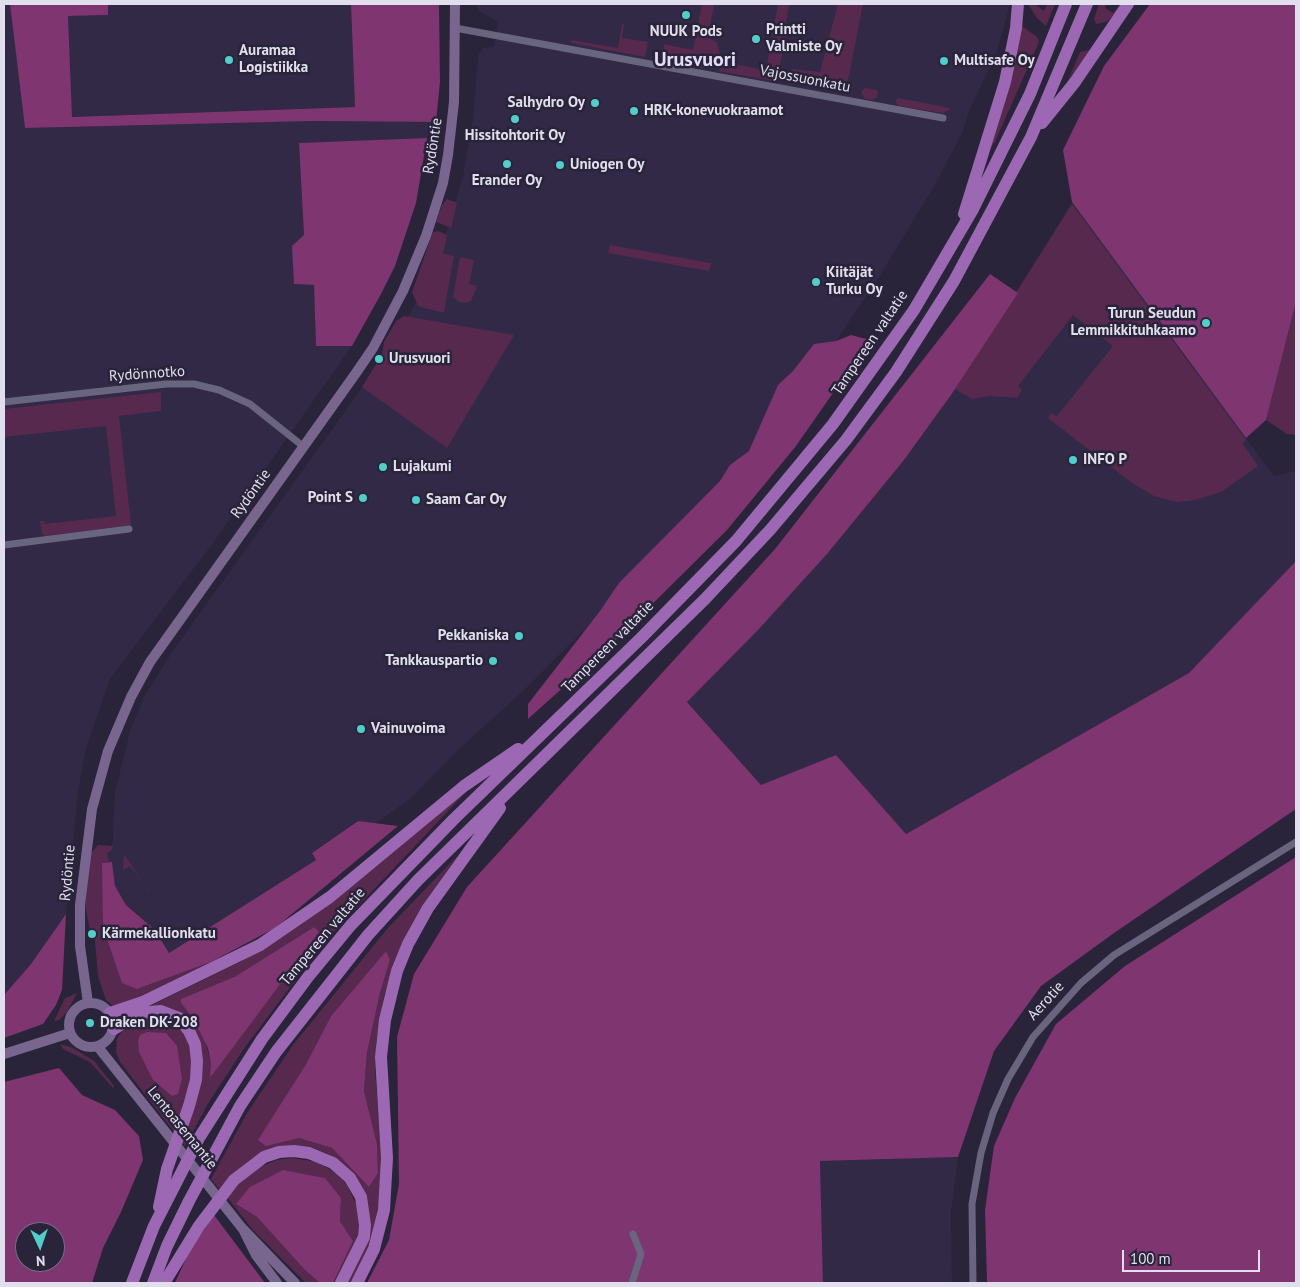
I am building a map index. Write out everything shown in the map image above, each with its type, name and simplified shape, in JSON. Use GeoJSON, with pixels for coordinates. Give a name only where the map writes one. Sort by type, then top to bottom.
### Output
{"type":"FeatureCollection","features":[{"type":"Feature","properties":{"kind":"highway"},"geometry":{"type":"LineString","coordinates":[[956,239],[1006,82],[1015,37],[1018,4]]}},
{"type":"Feature","properties":{"kind":"highway","name":"Tampereen valtatie"},"geometry":{"type":"LineString","coordinates":[[132,1283],[154,1226],[219,1104],[262,1039],[350,925],[454,819],[548,730],[736,541],[833,424],[914,310],[956,239],[995,167],[1030,94],[1066,4]]}},
{"type":"Feature","properties":{"kind":"highway"},"geometry":{"type":"LineString","coordinates":[[153,1283],[168,1246],[218,1145],[276,1052],[368,935],[418,880],[705,599],[770,530],[846,440],[896,372],[933,317],[1031,137],[1087,4]]}},
{"type":"Feature","properties":{"kind":"highway"},"geometry":{"type":"LineString","coordinates":[[1031,137],[1075,82],[1128,4]]}},
{"type":"Feature","properties":{"kind":"highway"},"geometry":{"type":"LineString","coordinates":[[110,1012],[143,1002],[266,941],[300,919],[346,884],[464,786],[548,730]]}},
{"type":"Feature","properties":{"kind":"highway"},"geometry":{"type":"LineString","coordinates":[[357,1283],[374,1249],[384,1210],[388,1158],[380,1058],[385,1020],[397,971],[408,944],[428,908],[526,774]]}},
{"type":"Feature","properties":{"kind":"highway"},"geometry":{"type":"LineString","coordinates":[[114,1028],[131,1016],[146,1011],[168,1012],[179,1018],[189,1030],[197,1052],[197,1071],[193,1094],[167,1169],[154,1226]]}},
{"type":"Feature","properties":{"kind":"highway"},"geometry":{"type":"LineString","coordinates":[[164,1283],[199,1226],[234,1180],[264,1157],[279,1152],[294,1151],[309,1153],[333,1163],[350,1178],[361,1197],[365,1225],[364,1237],[341,1283]]}},
{"type":"Feature","properties":{"kind":"street","name":"Rydöntie"},"geometry":{"type":"LineString","coordinates":[[88,1003],[80,946],[80,906],[92,809],[98,780],[111,742],[150,662],[373,348],[403,291],[426,236],[442,183],[449,147],[454,102],[455,4]]}},
{"type":"Feature","properties":{"kind":"street","name":"Vajossuonkatu"},"geometry":{"type":"LineString","coordinates":[[455,28],[943,118]]}},
{"type":"Feature","properties":{"kind":"street","name":"Rydönnotko"},"geometry":{"type":"LineString","coordinates":[[4,402],[166,384],[194,384],[219,390],[250,404],[304,447]]}},
{"type":"Feature","properties":{"kind":"street"},"geometry":{"type":"LineString","coordinates":[[4,545],[129,529]]}},
{"type":"Feature","properties":{"kind":"street","name":"Aerotie"},"geometry":{"type":"LineString","coordinates":[[972,1283],[971,1228],[976,1176],[981,1153],[993,1113],[1008,1079],[1034,1037],[1076,988],[1114,955],[1296,842]]}},
{"type":"Feature","properties":{"kind":"street"},"geometry":{"type":"LineString","coordinates":[[88,1003],[102,1006],[110,1012],[114,1028],[110,1038],[98,1047],[85,1047],[79,1044],[70,1033],[71,1015],[79,1006],[88,1003]]}},
{"type":"Feature","properties":{"kind":"street"},"geometry":{"type":"LineString","coordinates":[[4,1054],[70,1033]]}},
{"type":"Feature","properties":{"kind":"street","name":"Lentoasemantie"},"geometry":{"type":"LineString","coordinates":[[98,1047],[242,1228],[295,1283]]}},
{"type":"Feature","properties":{"kind":"street","name":"Lentoasemantie"},"geometry":{"type":"LineString","coordinates":[[242,1228],[256,1255],[277,1283]]}},
{"type":"Feature","properties":{"kind":"street"},"geometry":{"type":"LineString","coordinates":[[632,1283],[641,1254],[633,1234]]}},
{"type":"Feature","properties":{"kind":"shaded area"},"geometry":{"type":"Polygon","coordinates":[[[4,4],[10,4],[25,128],[313,121],[436,122],[427,138],[299,144],[304,235],[294,284],[314,285],[316,345],[352,346],[213,543],[110,679],[86,748],[78,791],[66,914],[31,964],[4,995],[4,4]]]}},
{"type":"Feature","properties":{"kind":"shaded area"},"geometry":{"type":"Polygon","coordinates":[[[10,4],[108,4],[108,15],[68,16],[72,117],[355,107],[351,4],[439,4],[440,82],[436,122],[313,121],[25,128],[10,4]]]}},
{"type":"Feature","properties":{"kind":"shaded area"},"geometry":{"type":"Polygon","coordinates":[[[108,4],[351,4],[355,107],[71,117],[68,16],[108,15],[108,4]]]}},
{"type":"Feature","properties":{"kind":"shaded area"},"geometry":{"type":"Polygon","coordinates":[[[476,4],[1010,4],[997,52],[969,111],[963,131],[936,183],[879,277],[836,341],[757,445],[622,592],[522,692],[459,749],[411,798],[371,827],[358,820],[312,853],[316,860],[169,953],[155,930],[126,905],[115,886],[112,862],[109,862],[106,853],[112,850],[115,792],[130,731],[145,695],[174,649],[382,360],[421,294],[446,234],[463,176],[473,119],[478,56],[483,48],[494,46],[498,22],[479,11],[476,4]]]}},
{"type":"Feature","properties":{"kind":"shaded area"},"geometry":{"type":"Polygon","coordinates":[[[702,4],[714,4],[708,37],[717,43],[720,54],[703,68],[662,60],[664,44],[693,50],[702,4]]]}},
{"type":"Feature","properties":{"kind":"shaded area"},"geometry":{"type":"Polygon","coordinates":[[[778,4],[789,4],[786,22],[789,25],[777,76],[774,81],[718,71],[732,56],[733,64],[766,70],[778,4]]]}},
{"type":"Feature","properties":{"kind":"shaded area"},"geometry":{"type":"Polygon","coordinates":[[[838,4],[863,4],[849,76],[844,90],[842,92],[786,82],[788,73],[792,69],[820,72],[838,4]]]}},
{"type":"Feature","properties":{"kind":"shaded area"},"geometry":{"type":"Polygon","coordinates":[[[1028,4],[1035,4],[1044,11],[1047,4],[1055,4],[1046,26],[1037,18],[1028,4]]]}},
{"type":"Feature","properties":{"kind":"shaded area"},"geometry":{"type":"Polygon","coordinates":[[[1099,4],[1106,4],[1105,8],[1113,13],[1120,4],[1124,4],[1108,21],[1096,24],[1094,19],[1099,4]]]}},
{"type":"Feature","properties":{"kind":"shaded area"},"geometry":{"type":"Polygon","coordinates":[[[1150,4],[1296,4],[1296,302],[1266,420],[1246,438],[1072,202],[1063,150],[1104,66],[1150,4]]]}},
{"type":"Feature","properties":{"kind":"shaded area"},"geometry":{"type":"Polygon","coordinates":[[[622,24],[624,24],[622,38],[648,42],[645,57],[571,43],[572,40],[618,48],[622,24]]]}},
{"type":"Feature","properties":{"kind":"shaded area"},"geometry":{"type":"Polygon","coordinates":[[[1022,26],[1037,37],[1039,42],[995,142],[990,148],[1022,26]]]}},
{"type":"Feature","properties":{"kind":"shaded area"},"geometry":{"type":"Polygon","coordinates":[[[1090,50],[1067,83],[1080,52],[1090,50]]]}},
{"type":"Feature","properties":{"kind":"shaded area"},"geometry":{"type":"Polygon","coordinates":[[[865,88],[877,90],[878,96],[872,100],[864,98],[861,92],[865,88]]]}},
{"type":"Feature","properties":{"kind":"shaded area"},"geometry":{"type":"Polygon","coordinates":[[[898,98],[950,109],[943,113],[899,106],[895,101],[898,98]]]}},
{"type":"Feature","properties":{"kind":"shaded area"},"geometry":{"type":"Polygon","coordinates":[[[427,138],[416,203],[395,266],[381,294],[352,346],[316,346],[314,285],[294,284],[292,246],[304,235],[299,143],[427,138]]]}},
{"type":"Feature","properties":{"kind":"shaded area"},"geometry":{"type":"Polygon","coordinates":[[[447,199],[457,203],[451,228],[436,222],[442,205],[447,199]]]}},
{"type":"Feature","properties":{"kind":"shaded area"},"geometry":{"type":"Polygon","coordinates":[[[1072,202],[1274,476],[1296,471],[1296,561],[1189,673],[906,834],[836,756],[761,785],[687,701],[793,592],[904,460],[951,395],[1018,293],[1072,202]]]}},
{"type":"Feature","properties":{"kind":"shaded area"},"geometry":{"type":"Polygon","coordinates":[[[1072,204],[1246,440],[1242,443],[1258,466],[1221,492],[1195,500],[1177,502],[1154,496],[1132,483],[1048,418],[1051,413],[1057,416],[1113,346],[1073,315],[1018,386],[1022,390],[1017,398],[990,396],[972,399],[955,389],[1072,204]]]}},
{"type":"Feature","properties":{"kind":"shaded area"},"geometry":{"type":"Polygon","coordinates":[[[438,231],[447,235],[443,254],[454,256],[444,312],[418,306],[412,292],[433,232],[438,231]]]}},
{"type":"Feature","properties":{"kind":"shaded area"},"geometry":{"type":"Polygon","coordinates":[[[610,245],[711,263],[709,271],[608,253],[610,245]]]}},
{"type":"Feature","properties":{"kind":"shaded area"},"geometry":{"type":"Polygon","coordinates":[[[460,257],[474,260],[469,284],[477,286],[471,301],[466,303],[459,302],[453,297],[460,257]]]}},
{"type":"Feature","properties":{"kind":"shaded area"},"geometry":{"type":"Polygon","coordinates":[[[990,274],[1018,293],[951,395],[904,460],[827,554],[758,630],[687,702],[761,785],[836,755],[906,834],[1189,673],[1296,561],[1296,809],[1114,933],[1041,986],[994,1051],[958,1157],[820,1161],[823,1283],[367,1283],[389,1240],[399,1184],[397,1037],[414,974],[467,887],[775,549],[990,274]]]}},
{"type":"Feature","properties":{"kind":"shaded area"},"geometry":{"type":"Polygon","coordinates":[[[1296,302],[1296,435],[1287,434],[1266,420],[1296,302]]]}},
{"type":"Feature","properties":{"kind":"shaded area"},"geometry":{"type":"Polygon","coordinates":[[[404,316],[514,335],[447,448],[362,387],[378,361],[381,361],[384,342],[396,321],[404,316]]]}},
{"type":"Feature","properties":{"kind":"shaded area"},"geometry":{"type":"Polygon","coordinates":[[[851,335],[870,340],[796,446],[727,530],[618,638],[528,719],[528,704],[600,611],[619,583],[720,481],[730,465],[749,451],[778,385],[793,371],[814,344],[836,341],[851,335]]]}},
{"type":"Feature","properties":{"kind":"shaded area"},"geometry":{"type":"Polygon","coordinates":[[[161,392],[161,411],[119,416],[131,525],[45,536],[42,534],[40,521],[44,521],[45,524],[116,516],[106,426],[4,437],[4,409],[161,392]]]}},
{"type":"Feature","properties":{"kind":"shaded area"},"geometry":{"type":"Polygon","coordinates":[[[467,791],[326,940],[245,1047],[209,1102],[185,1146],[181,1142],[201,1066],[172,1009],[159,1006],[148,1007],[242,961],[467,791]],[[314,927],[236,976],[181,999],[181,1003],[193,1017],[205,1039],[211,1065],[211,1077],[314,927]]]}},
{"type":"Feature","properties":{"kind":"shaded area"},"geometry":{"type":"Polygon","coordinates":[[[358,821],[398,826],[275,928],[211,962],[137,989],[122,983],[103,927],[102,863],[112,862],[115,886],[126,905],[155,930],[169,953],[316,860],[312,853],[358,821]]]}},
{"type":"Feature","properties":{"kind":"shaded area"},"geometry":{"type":"Polygon","coordinates":[[[98,845],[113,846],[112,850],[107,853],[109,862],[102,863],[137,989],[211,962],[125,1004],[112,1005],[106,1000],[98,976],[94,930],[90,930],[85,905],[91,853],[98,845]]]}},
{"type":"Feature","properties":{"kind":"shaded area"},"geometry":{"type":"Polygon","coordinates":[[[124,854],[142,882],[130,866],[123,870],[124,854]]]}},
{"type":"Feature","properties":{"kind":"shaded area"},"geometry":{"type":"Polygon","coordinates":[[[458,855],[424,903],[397,956],[384,996],[376,1043],[375,1071],[382,1162],[381,1196],[367,1254],[352,1283],[347,1283],[369,1220],[330,1155],[314,1148],[293,1145],[251,1159],[235,1172],[220,1190],[211,1179],[247,1113],[293,1045],[387,929],[458,855]],[[386,951],[331,1016],[305,1066],[299,1138],[332,1148],[369,1187],[378,1173],[377,1144],[364,1091],[367,1053],[380,993],[390,960],[386,951]]]}},
{"type":"Feature","properties":{"kind":"shaded area"},"geometry":{"type":"Polygon","coordinates":[[[1296,857],[1296,1283],[987,1283],[985,1210],[994,1146],[1015,1098],[1056,1024],[1125,966],[1296,857]]]}},
{"type":"Feature","properties":{"kind":"shaded area"},"geometry":{"type":"Polygon","coordinates":[[[66,914],[62,990],[56,1005],[43,1024],[4,1038],[4,995],[31,964],[66,914]]]}},
{"type":"Feature","properties":{"kind":"shaded area"},"geometry":{"type":"Polygon","coordinates":[[[314,927],[319,932],[210,1078],[211,1065],[208,1048],[193,1018],[181,1003],[181,999],[236,976],[314,927]]]}},
{"type":"Feature","properties":{"kind":"shaded area"},"geometry":{"type":"Polygon","coordinates":[[[386,951],[390,960],[380,993],[367,1053],[364,1091],[377,1144],[378,1173],[369,1187],[332,1148],[299,1138],[266,1146],[258,1140],[305,1066],[331,1016],[386,951]]]}},
{"type":"Feature","properties":{"kind":"shaded area"},"geometry":{"type":"Polygon","coordinates":[[[77,993],[67,1012],[59,1020],[54,1021],[65,998],[77,993]]]}},
{"type":"Feature","properties":{"kind":"shaded area"},"geometry":{"type":"Polygon","coordinates":[[[157,1015],[178,1024],[187,1037],[192,1058],[190,1083],[175,1133],[120,1062],[116,1052],[117,1039],[123,1029],[134,1020],[157,1015]]]}},
{"type":"Feature","properties":{"kind":"shaded area"},"geometry":{"type":"Polygon","coordinates":[[[147,1032],[166,1033],[177,1046],[182,1079],[178,1094],[172,1096],[153,1080],[139,1052],[138,1041],[140,1035],[147,1032]]]}},
{"type":"Feature","properties":{"kind":"shaded area"},"geometry":{"type":"Polygon","coordinates":[[[60,1044],[73,1048],[94,1061],[114,1086],[113,1088],[90,1062],[63,1049],[60,1044]]]}},
{"type":"Feature","properties":{"kind":"shaded area"},"geometry":{"type":"Polygon","coordinates":[[[59,1068],[82,1095],[115,1110],[139,1136],[143,1160],[103,1248],[92,1283],[4,1283],[4,1082],[59,1068]]]}},
{"type":"Feature","properties":{"kind":"shaded area"},"geometry":{"type":"Polygon","coordinates":[[[958,1157],[951,1213],[952,1283],[823,1283],[820,1161],[958,1157]]]}},
{"type":"Feature","properties":{"kind":"shaded area"},"geometry":{"type":"Polygon","coordinates":[[[293,1158],[317,1162],[334,1172],[346,1183],[356,1204],[359,1222],[358,1237],[336,1283],[333,1283],[353,1241],[340,1221],[341,1198],[236,1204],[257,1217],[304,1269],[320,1283],[306,1283],[252,1229],[227,1197],[243,1179],[258,1168],[277,1160],[293,1158]]]}},
{"type":"Feature","properties":{"kind":"shaded area"},"geometry":{"type":"Polygon","coordinates":[[[283,1170],[325,1178],[341,1198],[340,1221],[353,1241],[333,1283],[320,1283],[304,1269],[257,1217],[236,1204],[250,1187],[283,1170]]]}},
{"type":"Feature","properties":{"kind":"shaded area"},"geometry":{"type":"Polygon","coordinates":[[[214,1215],[265,1283],[175,1283],[189,1252],[214,1215]]]}},
{"type":"Feature","properties":{"kind":"place","name":"NUUK Pods"},"geometry":{"type":"Point","coordinates":[686,15]}},
{"type":"Feature","properties":{"kind":"place","name":"Printti Valmiste Oy"},"geometry":{"type":"Point","coordinates":[756,39]}},
{"type":"Feature","properties":{"kind":"place","name":"Auramaa Logistiikka"},"geometry":{"type":"Point","coordinates":[229,60]}},
{"type":"Feature","properties":{"kind":"place","name":"Multisafe Oy"},"geometry":{"type":"Point","coordinates":[944,61]}},
{"type":"Feature","properties":{"kind":"place","name":"Salhydro Oy"},"geometry":{"type":"Point","coordinates":[595,103]}},
{"type":"Feature","properties":{"kind":"place","name":"HRK-konevuokraamot"},"geometry":{"type":"Point","coordinates":[634,111]}},
{"type":"Feature","properties":{"kind":"place","name":"Hissitohtorit Oy"},"geometry":{"type":"Point","coordinates":[515,119]}},
{"type":"Feature","properties":{"kind":"place","name":"Erander Oy"},"geometry":{"type":"Point","coordinates":[507,164]}},
{"type":"Feature","properties":{"kind":"place","name":"Uniogen Oy"},"geometry":{"type":"Point","coordinates":[560,165]}},
{"type":"Feature","properties":{"kind":"place","name":"Kiitäjät Turku Oy"},"geometry":{"type":"Point","coordinates":[816,282]}},
{"type":"Feature","properties":{"kind":"place","name":"Turun Seudun Lemmikkituhkaamo"},"geometry":{"type":"Point","coordinates":[1206,323]}},
{"type":"Feature","properties":{"kind":"place","name":"Urusvuori"},"geometry":{"type":"Point","coordinates":[379,359]}},
{"type":"Feature","properties":{"kind":"place","name":"INFO P"},"geometry":{"type":"Point","coordinates":[1073,460]}},
{"type":"Feature","properties":{"kind":"place","name":"Lujakumi"},"geometry":{"type":"Point","coordinates":[383,467]}},
{"type":"Feature","properties":{"kind":"place","name":"Point S"},"geometry":{"type":"Point","coordinates":[363,498]}},
{"type":"Feature","properties":{"kind":"place","name":"Saam Car Oy"},"geometry":{"type":"Point","coordinates":[416,500]}},
{"type":"Feature","properties":{"kind":"place","name":"Pekkaniska"},"geometry":{"type":"Point","coordinates":[519,636]}},
{"type":"Feature","properties":{"kind":"place","name":"Tankkauspartio"},"geometry":{"type":"Point","coordinates":[493,661]}},
{"type":"Feature","properties":{"kind":"place","name":"Vainuvoima"},"geometry":{"type":"Point","coordinates":[361,729]}},
{"type":"Feature","properties":{"kind":"place","name":"Kärmekallionkatu"},"geometry":{"type":"Point","coordinates":[92,934]}},
{"type":"Feature","properties":{"kind":"place","name":"Draken DK-208"},"geometry":{"type":"Point","coordinates":[90,1023]}},
{"type":"Feature","properties":{"kind":"district","name":"Urusvuori"},"geometry":{"type":"Point","coordinates":[695,60]}}]}
